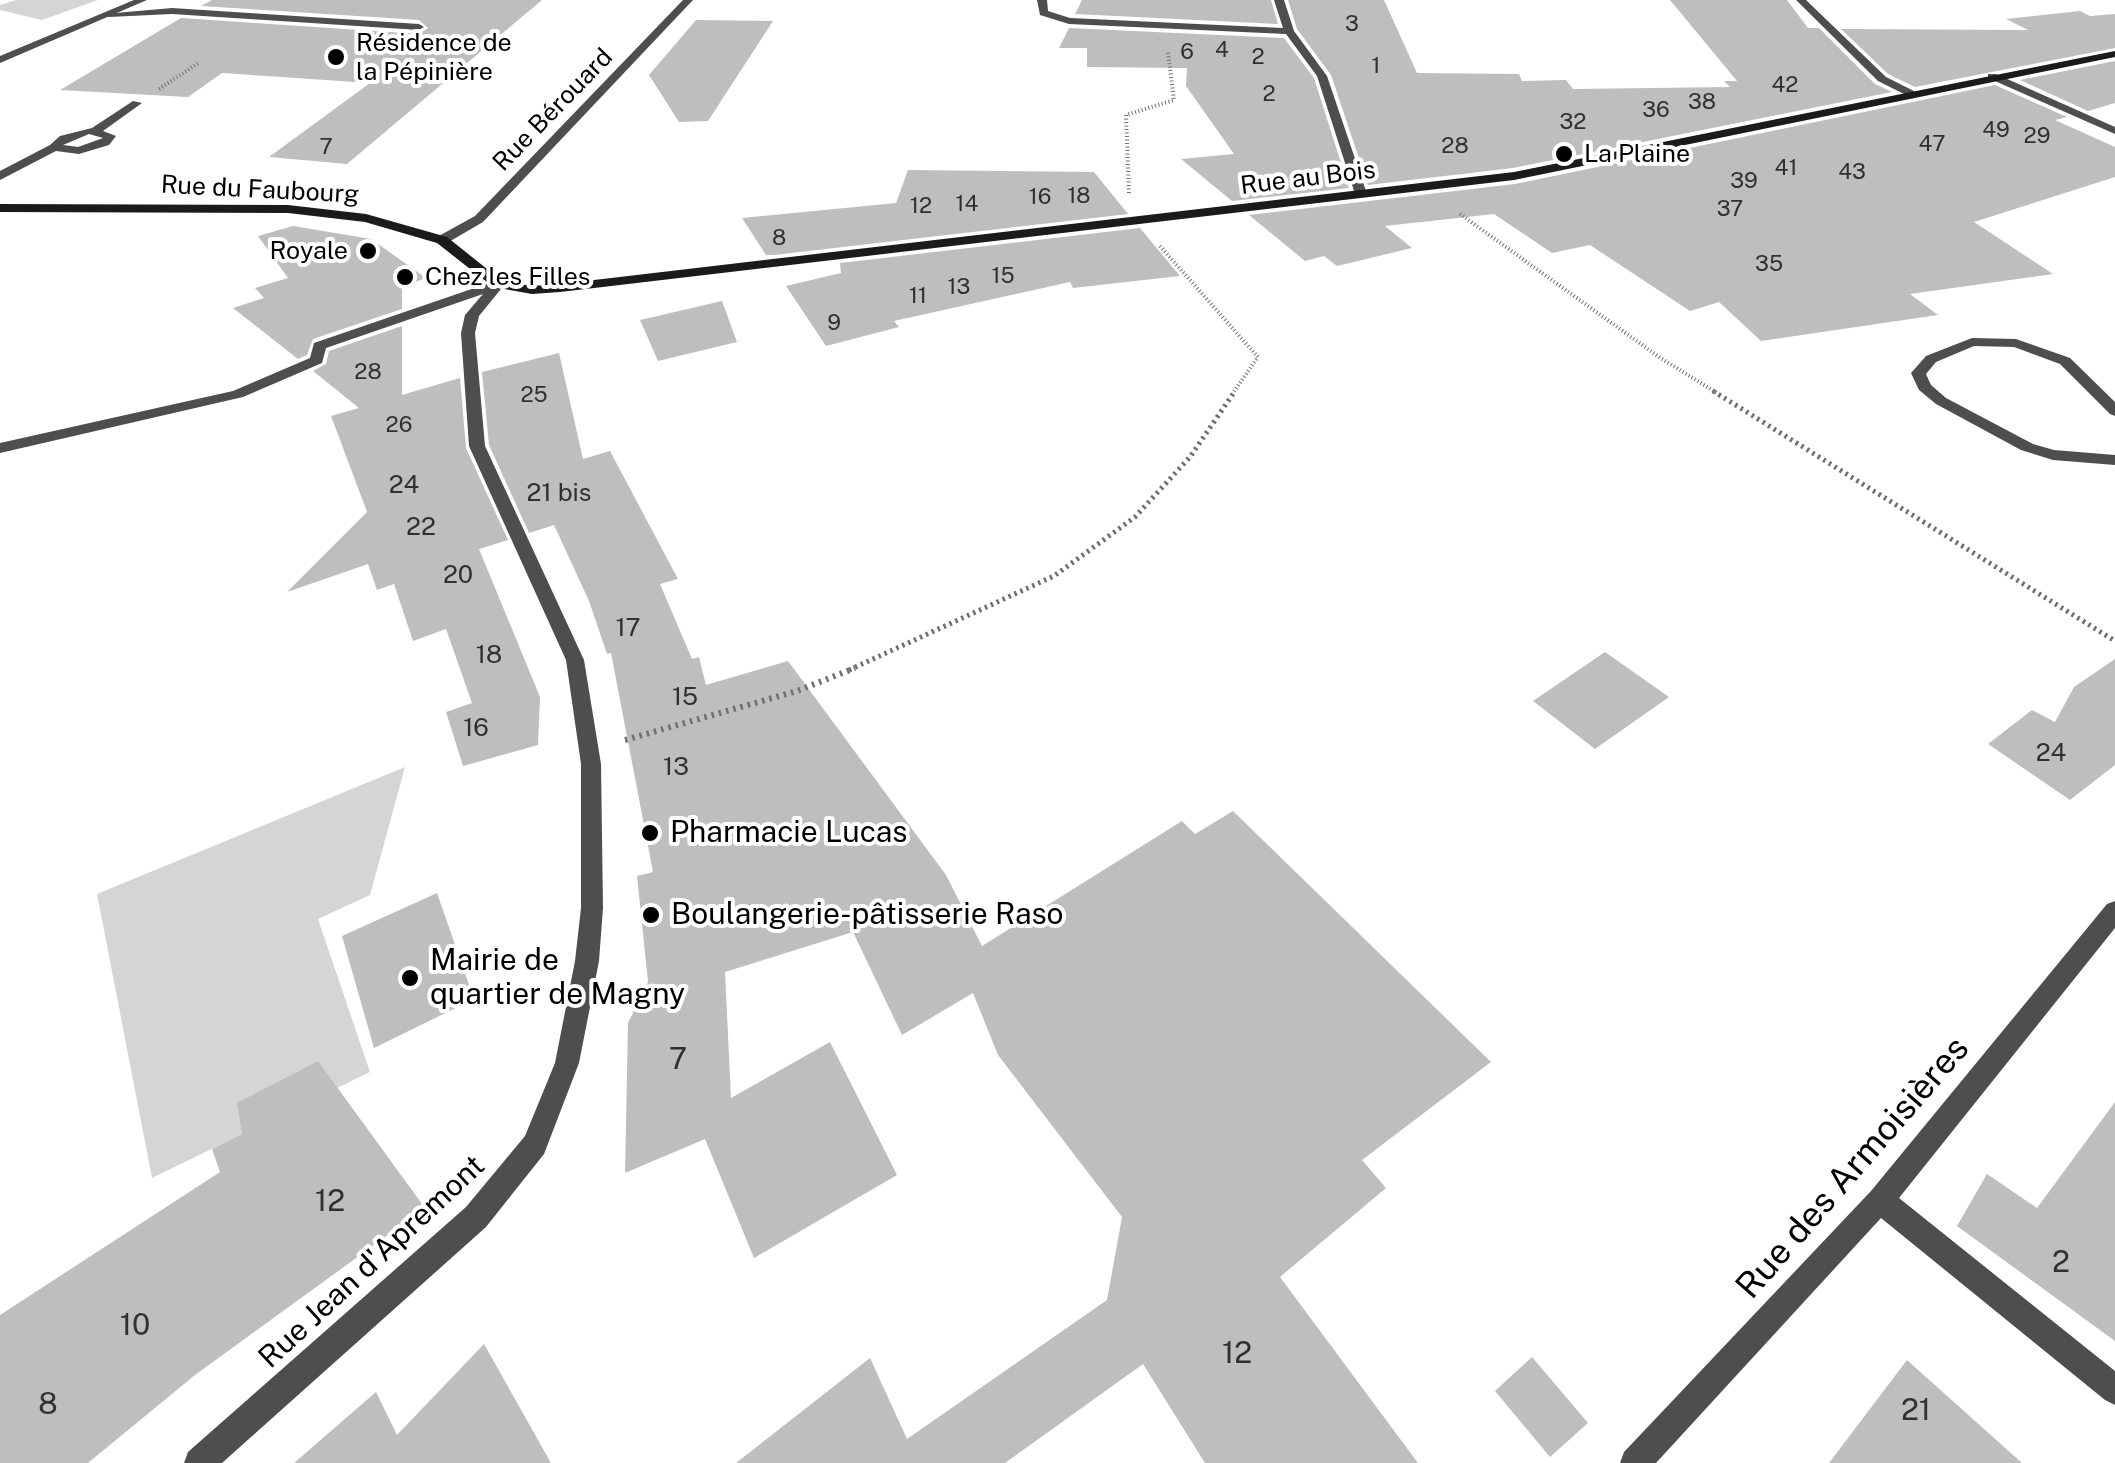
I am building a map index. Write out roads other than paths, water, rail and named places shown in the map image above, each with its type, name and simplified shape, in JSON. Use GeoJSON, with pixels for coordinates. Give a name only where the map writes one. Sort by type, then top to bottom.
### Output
{"type":"FeatureCollection","features":[{"type":"Feature","properties":{"kind":"main road","name":"Rue au Bois"},"geometry":{"type":"LineString","coordinates":[[498,284],[532,290],[560,288],[1514,176],[2115,54]]}},
{"type":"Feature","properties":{"kind":"main road","name":"Rue du Faubourg"},"geometry":{"type":"LineString","coordinates":[[0,208],[288,209],[394,223],[442,240],[498,284]]}},
{"type":"Feature","properties":{"kind":"street"},"geometry":{"type":"LineString","coordinates":[[0,60],[142,0]]}},
{"type":"Feature","properties":{"kind":"street","name":"Rue Bérouard"},"geometry":{"type":"LineString","coordinates":[[442,240],[479,219],[688,0]]}},
{"type":"Feature","properties":{"kind":"street"},"geometry":{"type":"LineString","coordinates":[[1042,0],[1040,11],[1054,18],[1167,28],[1289,31]]}},
{"type":"Feature","properties":{"kind":"street"},"geometry":{"type":"LineString","coordinates":[[1279,0],[1289,31],[1322,76],[1361,194]]}},
{"type":"Feature","properties":{"kind":"street"},"geometry":{"type":"LineString","coordinates":[[1800,0],[1882,80],[1910,93]]}},
{"type":"Feature","properties":{"kind":"street"},"geometry":{"type":"LineString","coordinates":[[109,14],[172,12],[419,27]]}},
{"type":"Feature","properties":{"kind":"street"},"geometry":{"type":"LineString","coordinates":[[1992,76],[2115,132]]}},
{"type":"Feature","properties":{"kind":"street"},"geometry":{"type":"LineString","coordinates":[[0,176],[54,147],[79,151],[109,139],[109,133],[97,130],[137,103]]}},
{"type":"Feature","properties":{"kind":"street"},"geometry":{"type":"LineString","coordinates":[[0,448],[238,394],[317,360],[319,346],[498,284]]}},
{"type":"Feature","properties":{"kind":"street","name":"Rue Jean d'Apremont"},"geometry":{"type":"LineString","coordinates":[[199,1463],[476,1217],[535,1146],[567,1063],[587,961],[593,833],[590,750],[575,660],[478,446],[468,333],[472,314],[498,284]]}},
{"type":"Feature","properties":{"kind":"street"},"geometry":{"type":"LineString","coordinates":[[2115,411],[2064,362],[2016,343],[1972,342],[1931,359],[1918,373],[1924,387],[1941,401],[2027,446],[2053,455],[2115,460]]}},
{"type":"Feature","properties":{"kind":"street","name":"Rue des Armoisières"},"geometry":{"type":"LineString","coordinates":[[1636,1463],[1880,1200],[2115,910]]}},
{"type":"Feature","properties":{"kind":"street"},"geometry":{"type":"LineString","coordinates":[[1880,1200],[2115,1390]]}},
{"type":"Feature","properties":{"kind":"place","name":"Résidence de la Pépinière"},"geometry":{"type":"Point","coordinates":[336,57]}},
{"type":"Feature","properties":{"kind":"place","name":"La Plaine"},"geometry":{"type":"Point","coordinates":[1564,154]}},
{"type":"Feature","properties":{"kind":"place","name":"Royale"},"geometry":{"type":"Point","coordinates":[368,251]}},
{"type":"Feature","properties":{"kind":"place","name":"Chez les Filles"},"geometry":{"type":"Point","coordinates":[405,277]}},
{"type":"Feature","properties":{"kind":"place","name":"Pharmacie Lucas"},"geometry":{"type":"Point","coordinates":[650,833]}},
{"type":"Feature","properties":{"kind":"place","name":"Boulangerie-pâtisserie Raso"},"geometry":{"type":"Point","coordinates":[651,915]}},
{"type":"Feature","properties":{"kind":"place","name":"Mairie de quartier de Magny"},"geometry":{"type":"Point","coordinates":[410,978]}}]}
